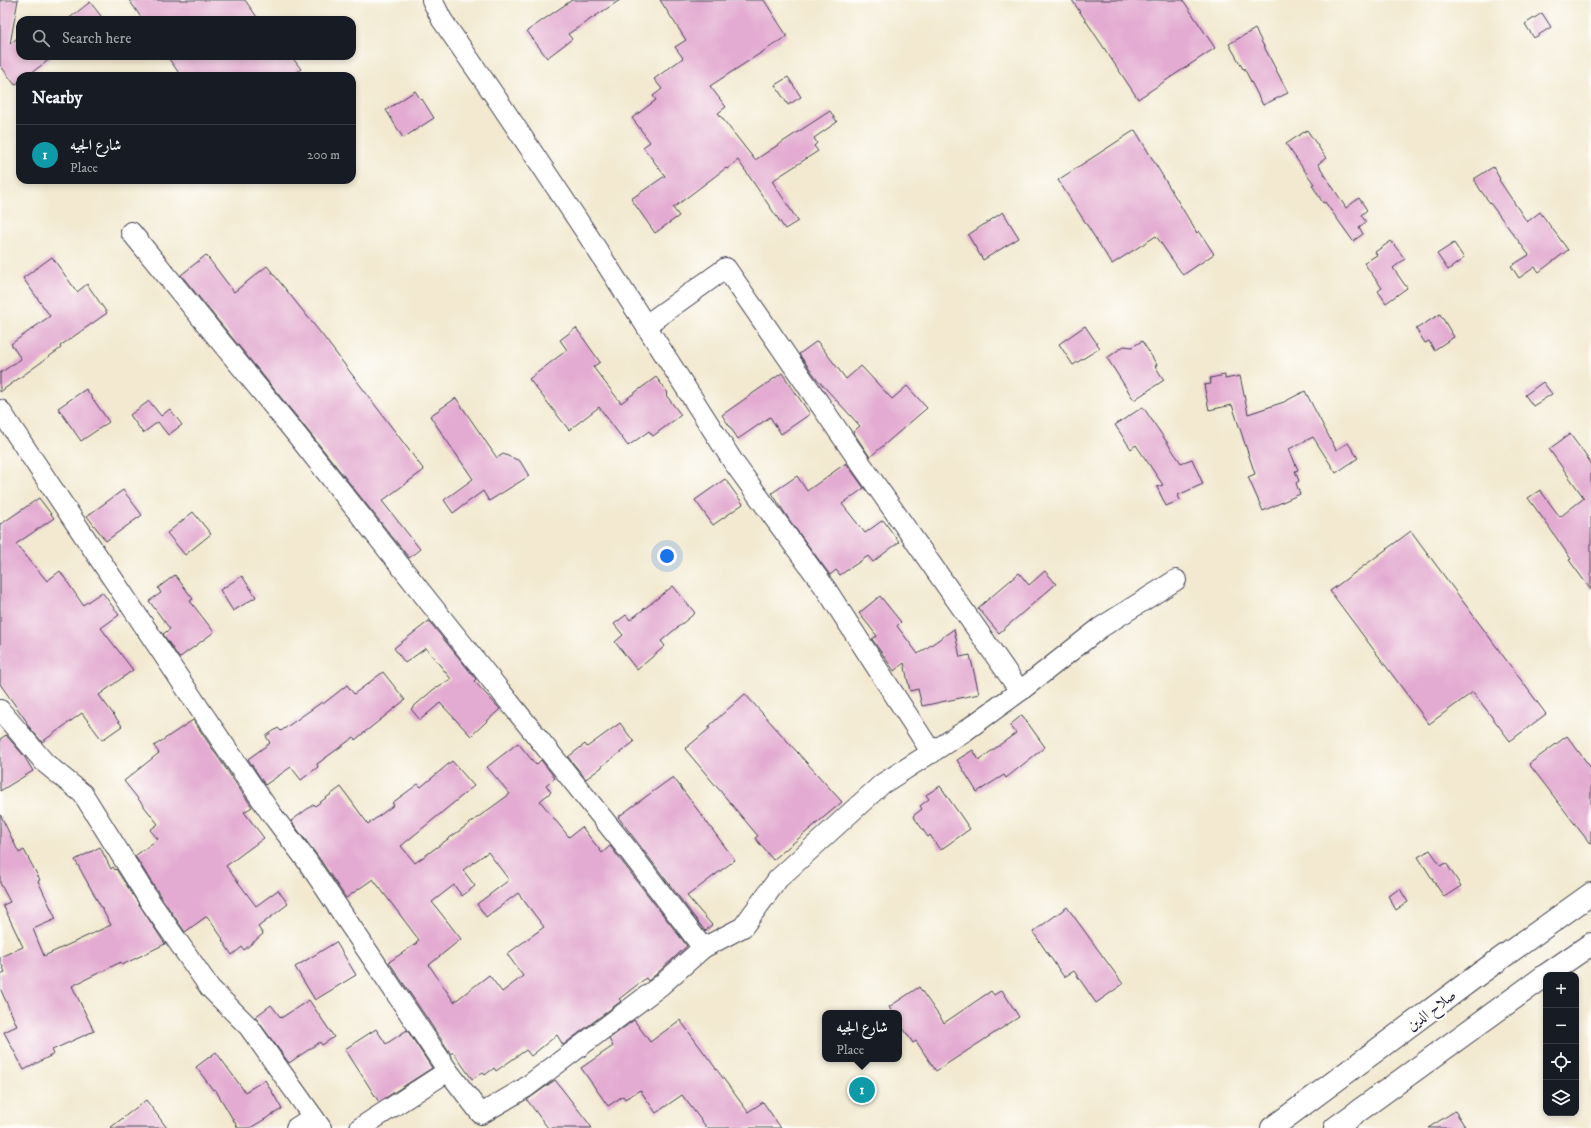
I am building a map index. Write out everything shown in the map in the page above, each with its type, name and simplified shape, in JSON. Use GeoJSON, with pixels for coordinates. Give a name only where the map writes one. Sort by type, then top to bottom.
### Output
{"type":"FeatureCollection","features":[{"type":"Feature","properties":{"kind":"highway","name":"صلاح الدين"},"geometry":{"type":"LineString","coordinates":[[1272,1128],[1479,974],[1591,894]]}},
{"type":"Feature","properties":{"kind":"highway"},"geometry":{"type":"LineString","coordinates":[[1550,972],[1591,944]]}},
{"type":"Feature","properties":{"kind":"highway"},"geometry":{"type":"LineString","coordinates":[[1343,1126],[1543,977]]}},
{"type":"Feature","properties":{"kind":"street"},"geometry":{"type":"LineString","coordinates":[[432,0],[442,20],[503,108],[646,325],[734,463],[826,589],[932,753]]}},
{"type":"Feature","properties":{"kind":"street"},"geometry":{"type":"LineString","coordinates":[[131,232],[291,428],[452,631],[629,850],[703,948]]}},
{"type":"Feature","properties":{"kind":"street"},"geometry":{"type":"LineString","coordinates":[[646,325],[726,268],[863,467],[1020,690]]}},
{"type":"Feature","properties":{"kind":"street"},"geometry":{"type":"LineString","coordinates":[[0,410],[270,812],[307,861],[448,1071],[481,1114],[525,1088],[660,986],[703,948],[743,927],[778,879],[882,784],[965,732],[1100,628],[1176,580]]}},
{"type":"Feature","properties":{"kind":"street"},"geometry":{"type":"LineString","coordinates":[[0,710],[45,763],[83,794],[149,900],[210,988],[249,1027],[317,1122],[296,1128]]}},
{"type":"Feature","properties":{"kind":"street"},"geometry":{"type":"LineString","coordinates":[[360,1128],[448,1071]]}},
{"type":"Feature","properties":{"kind":"building"},"geometry":{"type":"Polygon","coordinates":[[[0,0],[18,0],[10,44],[16,39],[16,60],[49,60],[32,72],[16,72],[15,85],[0,65],[0,0]]]}},
{"type":"Feature","properties":{"kind":"building"},"geometry":{"type":"Polygon","coordinates":[[[129,0],[245,0],[256,16],[140,16],[129,0]]]}},
{"type":"Feature","properties":{"kind":"building"},"geometry":{"type":"Polygon","coordinates":[[[572,0],[620,0],[568,34],[572,39],[547,58],[527,31],[572,0]]]}},
{"type":"Feature","properties":{"kind":"building"},"geometry":{"type":"Polygon","coordinates":[[[660,0],[764,0],[787,36],[710,86],[726,107],[718,113],[755,160],[830,111],[837,122],[814,138],[817,143],[814,146],[818,151],[772,181],[798,221],[785,229],[738,160],[673,208],[679,216],[655,233],[631,199],[665,176],[643,147],[650,142],[632,118],[656,100],[653,96],[662,89],[654,79],[683,58],[675,47],[686,40],[660,0]]]}},
{"type":"Feature","properties":{"kind":"building"},"geometry":{"type":"Polygon","coordinates":[[[1072,0],[1183,0],[1215,48],[1138,99],[1072,0]]]}},
{"type":"Feature","properties":{"kind":"building"},"geometry":{"type":"Polygon","coordinates":[[[90,2],[101,16],[72,16],[90,2]]]}},
{"type":"Feature","properties":{"kind":"building"},"geometry":{"type":"Polygon","coordinates":[[[1542,13],[1551,27],[1534,38],[1525,24],[1542,13]]]}},
{"type":"Feature","properties":{"kind":"building"},"geometry":{"type":"Polygon","coordinates":[[[1255,29],[1288,93],[1263,105],[1244,68],[1243,69],[1229,44],[1255,29]]]}},
{"type":"Feature","properties":{"kind":"building"},"geometry":{"type":"Polygon","coordinates":[[[170,60],[294,60],[301,69],[297,72],[178,72],[170,60]]]}},
{"type":"Feature","properties":{"kind":"building"},"geometry":{"type":"Polygon","coordinates":[[[788,77],[801,97],[788,105],[775,85],[788,77]]]}},
{"type":"Feature","properties":{"kind":"building"},"geometry":{"type":"Polygon","coordinates":[[[415,91],[434,118],[403,138],[386,110],[415,91]]]}},
{"type":"Feature","properties":{"kind":"building"},"geometry":{"type":"Polygon","coordinates":[[[1135,130],[1197,233],[1199,231],[1214,254],[1183,275],[1156,236],[1112,264],[1058,180],[1135,130]]]}},
{"type":"Feature","properties":{"kind":"building"},"geometry":{"type":"Polygon","coordinates":[[[1307,130],[1326,158],[1318,164],[1346,208],[1359,198],[1367,210],[1361,215],[1366,222],[1359,227],[1363,234],[1353,241],[1325,202],[1323,203],[1312,185],[1314,184],[1286,144],[1307,130]]]}},
{"type":"Feature","properties":{"kind":"building"},"geometry":{"type":"Polygon","coordinates":[[[1493,167],[1500,179],[1499,180],[1527,222],[1540,212],[1568,250],[1539,272],[1535,267],[1519,278],[1511,266],[1529,255],[1481,191],[1474,179],[1493,167]]]}},
{"type":"Feature","properties":{"kind":"building"},"geometry":{"type":"Polygon","coordinates":[[[1003,212],[1019,238],[983,260],[968,235],[1003,212]]]}},
{"type":"Feature","properties":{"kind":"building"},"geometry":{"type":"Polygon","coordinates":[[[1391,241],[1405,259],[1393,268],[1407,288],[1386,303],[1378,291],[1382,288],[1364,263],[1377,255],[1375,252],[1391,241]]]}},
{"type":"Feature","properties":{"kind":"building"},"geometry":{"type":"Polygon","coordinates":[[[1454,243],[1464,258],[1448,270],[1437,254],[1454,243]]]}},
{"type":"Feature","properties":{"kind":"building"},"geometry":{"type":"Polygon","coordinates":[[[206,255],[234,292],[267,266],[323,336],[424,470],[382,501],[420,549],[409,558],[181,275],[206,255]]]}},
{"type":"Feature","properties":{"kind":"building"},"geometry":{"type":"Polygon","coordinates":[[[52,257],[77,292],[87,284],[107,313],[60,346],[61,348],[0,392],[0,373],[21,359],[11,344],[50,316],[23,278],[52,257]]]}},
{"type":"Feature","properties":{"kind":"building"},"geometry":{"type":"Polygon","coordinates":[[[1440,314],[1454,337],[1434,350],[1429,341],[1425,343],[1416,329],[1440,314]]]}},
{"type":"Feature","properties":{"kind":"building"},"geometry":{"type":"Polygon","coordinates":[[[1085,326],[1100,348],[1073,365],[1059,344],[1085,326]]]}},
{"type":"Feature","properties":{"kind":"building"},"geometry":{"type":"Polygon","coordinates":[[[576,328],[600,362],[593,367],[621,403],[656,377],[668,393],[666,395],[681,415],[653,436],[649,431],[628,446],[599,407],[569,430],[529,379],[567,350],[560,340],[576,328]]]}},
{"type":"Feature","properties":{"kind":"building"},"geometry":{"type":"Polygon","coordinates":[[[817,341],[846,379],[861,366],[892,399],[907,386],[927,408],[870,457],[853,432],[860,426],[817,379],[799,354],[817,341]]]}},
{"type":"Feature","properties":{"kind":"building"},"geometry":{"type":"Polygon","coordinates":[[[1142,341],[1157,365],[1155,366],[1164,380],[1134,400],[1107,358],[1124,346],[1132,347],[1142,341]]]}},
{"type":"Feature","properties":{"kind":"building"},"geometry":{"type":"Polygon","coordinates":[[[782,373],[810,414],[781,434],[770,417],[738,439],[722,415],[782,373]]]}},
{"type":"Feature","properties":{"kind":"building"},"geometry":{"type":"Polygon","coordinates":[[[1225,375],[1225,379],[1240,376],[1248,414],[1284,402],[1305,391],[1336,450],[1348,443],[1358,458],[1336,473],[1313,437],[1289,449],[1298,470],[1295,471],[1299,481],[1296,483],[1300,494],[1263,511],[1248,477],[1255,474],[1232,405],[1209,410],[1204,385],[1211,384],[1210,378],[1225,375]]]}},
{"type":"Feature","properties":{"kind":"building"},"geometry":{"type":"Polygon","coordinates":[[[1543,382],[1552,394],[1533,406],[1525,395],[1543,382]]]}},
{"type":"Feature","properties":{"kind":"building"},"geometry":{"type":"Polygon","coordinates":[[[86,389],[109,422],[81,441],[58,408],[86,389]]]}},
{"type":"Feature","properties":{"kind":"building"},"geometry":{"type":"Polygon","coordinates":[[[456,398],[497,458],[503,454],[520,461],[529,476],[489,501],[483,491],[453,513],[444,500],[473,479],[430,416],[456,398]]]}},
{"type":"Feature","properties":{"kind":"building"},"geometry":{"type":"Polygon","coordinates":[[[149,401],[161,416],[170,409],[182,425],[168,435],[158,422],[143,433],[130,415],[149,401]]]}},
{"type":"Feature","properties":{"kind":"building"},"geometry":{"type":"Polygon","coordinates":[[[1143,407],[1181,463],[1192,459],[1203,484],[1178,495],[1180,500],[1166,506],[1157,487],[1163,485],[1136,445],[1131,449],[1115,425],[1143,407]]]}},
{"type":"Feature","properties":{"kind":"building"},"geometry":{"type":"Polygon","coordinates":[[[1570,434],[1591,463],[1591,590],[1569,560],[1571,559],[1528,498],[1540,490],[1560,517],[1584,498],[1549,449],[1570,434]]]}},
{"type":"Feature","properties":{"kind":"building"},"geometry":{"type":"Polygon","coordinates":[[[846,463],[864,488],[842,504],[865,533],[883,520],[899,542],[873,562],[868,556],[840,575],[836,570],[830,575],[790,521],[772,493],[797,476],[807,491],[846,463]]]}},
{"type":"Feature","properties":{"kind":"building"},"geometry":{"type":"Polygon","coordinates":[[[725,479],[743,504],[713,525],[695,500],[725,479]]]}},
{"type":"Feature","properties":{"kind":"building"},"geometry":{"type":"Polygon","coordinates":[[[123,490],[142,515],[106,541],[87,516],[123,490]]]}},
{"type":"Feature","properties":{"kind":"building"},"geometry":{"type":"Polygon","coordinates":[[[39,498],[54,518],[16,544],[47,581],[60,571],[83,605],[102,592],[119,615],[101,628],[133,670],[99,695],[122,726],[102,740],[82,713],[42,742],[26,723],[27,722],[0,684],[0,523],[1,524],[39,498]]]}},
{"type":"Feature","properties":{"kind":"building"},"geometry":{"type":"Polygon","coordinates":[[[193,512],[211,534],[185,555],[167,533],[193,512]]]}},
{"type":"Feature","properties":{"kind":"building"},"geometry":{"type":"Polygon","coordinates":[[[1411,531],[1546,714],[1510,741],[1473,692],[1429,724],[1330,591],[1411,531]]]}},
{"type":"Feature","properties":{"kind":"building"},"geometry":{"type":"Polygon","coordinates":[[[1045,571],[1056,584],[999,633],[978,608],[1019,573],[1029,585],[1045,571]]]}},
{"type":"Feature","properties":{"kind":"building"},"geometry":{"type":"Polygon","coordinates":[[[175,575],[193,599],[190,601],[214,632],[179,658],[163,634],[170,629],[149,601],[161,593],[158,588],[175,575]]]}},
{"type":"Feature","properties":{"kind":"building"},"geometry":{"type":"Polygon","coordinates":[[[242,576],[256,597],[233,611],[220,590],[242,576]]]}},
{"type":"Feature","properties":{"kind":"building"},"geometry":{"type":"Polygon","coordinates":[[[673,586],[695,613],[661,641],[665,646],[637,670],[615,642],[623,635],[614,624],[626,615],[630,620],[673,586]]]}},
{"type":"Feature","properties":{"kind":"building"},"geometry":{"type":"Polygon","coordinates":[[[880,596],[901,622],[897,626],[918,654],[954,629],[960,657],[970,655],[979,694],[922,706],[918,689],[910,691],[904,663],[894,671],[872,639],[877,636],[859,613],[880,596]]]}},
{"type":"Feature","properties":{"kind":"building"},"geometry":{"type":"Polygon","coordinates":[[[429,621],[476,679],[474,681],[500,709],[471,736],[440,703],[420,720],[411,709],[434,689],[451,679],[426,648],[405,663],[394,648],[429,621]]]}},
{"type":"Feature","properties":{"kind":"building"},"geometry":{"type":"Polygon","coordinates":[[[383,672],[405,700],[355,740],[354,737],[317,764],[318,767],[301,780],[291,767],[265,785],[248,759],[270,743],[266,736],[278,728],[281,731],[322,702],[323,704],[347,685],[354,694],[383,672]]]}},
{"type":"Feature","properties":{"kind":"building"},"geometry":{"type":"Polygon","coordinates":[[[745,694],[842,802],[773,860],[755,838],[758,836],[685,749],[710,728],[708,727],[745,694]]]}},
{"type":"Feature","properties":{"kind":"building"},"geometry":{"type":"Polygon","coordinates":[[[1022,715],[1045,747],[1006,778],[1004,775],[977,792],[957,760],[973,750],[979,760],[1016,733],[1010,725],[1022,715]]]}},
{"type":"Feature","properties":{"kind":"building"},"geometry":{"type":"Polygon","coordinates":[[[193,720],[252,807],[244,812],[264,838],[226,866],[256,906],[278,890],[288,904],[258,927],[263,934],[244,950],[242,947],[232,955],[207,916],[185,932],[135,856],[158,839],[150,830],[158,824],[124,781],[159,753],[154,746],[193,720]]]}},
{"type":"Feature","properties":{"kind":"building"},"geometry":{"type":"Polygon","coordinates":[[[620,723],[634,742],[586,779],[568,757],[585,744],[587,747],[620,723]]]}},
{"type":"Feature","properties":{"kind":"building"},"geometry":{"type":"Polygon","coordinates":[[[6,735],[24,756],[33,771],[0,791],[0,739],[6,735]]]}},
{"type":"Feature","properties":{"kind":"building"},"geometry":{"type":"Polygon","coordinates":[[[1567,736],[1591,768],[1591,845],[1529,764],[1567,736]]]}},
{"type":"Feature","properties":{"kind":"building"},"geometry":{"type":"Polygon","coordinates":[[[518,743],[536,765],[541,760],[555,778],[546,785],[551,792],[540,801],[569,837],[582,827],[602,853],[610,846],[687,946],[648,981],[646,978],[619,999],[621,1001],[563,1045],[557,1035],[531,1056],[526,1050],[496,1071],[494,1068],[485,1075],[483,1072],[472,1079],[453,1052],[451,1054],[389,962],[417,943],[416,942],[419,940],[373,879],[346,898],[317,855],[291,821],[341,787],[368,824],[394,805],[392,803],[418,784],[421,787],[452,761],[474,786],[401,846],[415,863],[510,794],[487,767],[518,743]],[[488,852],[463,870],[475,886],[462,896],[454,885],[432,902],[461,939],[429,965],[454,1002],[489,975],[502,992],[523,976],[507,954],[544,927],[518,893],[486,917],[477,904],[509,880],[488,852]]]}},
{"type":"Feature","properties":{"kind":"building"},"geometry":{"type":"Polygon","coordinates":[[[673,777],[735,860],[687,896],[712,925],[705,931],[618,817],[673,777]]]}},
{"type":"Feature","properties":{"kind":"building"},"geometry":{"type":"Polygon","coordinates":[[[940,786],[970,829],[940,850],[930,835],[928,837],[913,816],[922,809],[920,806],[929,799],[926,795],[940,786]]]}},
{"type":"Feature","properties":{"kind":"building"},"geometry":{"type":"Polygon","coordinates":[[[0,814],[19,853],[24,850],[40,880],[38,881],[56,919],[33,929],[44,956],[111,925],[75,860],[100,847],[111,869],[113,867],[115,870],[116,869],[165,944],[122,965],[121,962],[72,986],[94,1031],[52,1050],[54,1054],[24,1070],[4,1032],[17,1026],[0,988],[0,974],[5,972],[0,961],[0,957],[23,947],[3,905],[10,902],[0,883],[0,814]]]}},
{"type":"Feature","properties":{"kind":"building"},"geometry":{"type":"Polygon","coordinates":[[[1430,850],[1441,866],[1446,863],[1461,886],[1444,897],[1418,857],[1430,850]]]}},
{"type":"Feature","properties":{"kind":"building"},"geometry":{"type":"Polygon","coordinates":[[[1400,889],[1408,902],[1396,910],[1388,896],[1400,889]]]}},
{"type":"Feature","properties":{"kind":"building"},"geometry":{"type":"Polygon","coordinates":[[[1067,907],[1123,984],[1096,1003],[1074,971],[1064,977],[1033,932],[1067,907]]]}},
{"type":"Feature","properties":{"kind":"building"},"geometry":{"type":"Polygon","coordinates":[[[336,942],[356,975],[315,1000],[295,967],[336,942]]]}},
{"type":"Feature","properties":{"kind":"building"},"geometry":{"type":"Polygon","coordinates":[[[919,987],[944,1023],[991,991],[994,995],[1002,990],[1019,1017],[936,1071],[916,1041],[913,1043],[902,1026],[902,1010],[891,1010],[889,1007],[919,987]]]}},
{"type":"Feature","properties":{"kind":"building"},"geometry":{"type":"Polygon","coordinates":[[[309,1000],[334,1037],[322,1045],[320,1042],[289,1063],[255,1017],[271,1005],[281,1018],[309,1000]]]}},
{"type":"Feature","properties":{"kind":"building"},"geometry":{"type":"Polygon","coordinates":[[[634,1020],[650,1042],[680,1020],[748,1112],[763,1102],[781,1128],[707,1128],[682,1095],[656,1113],[640,1090],[625,1099],[623,1096],[608,1106],[581,1068],[613,1046],[609,1039],[634,1020]]]}},
{"type":"Feature","properties":{"kind":"building"},"geometry":{"type":"Polygon","coordinates":[[[376,1029],[386,1044],[407,1030],[432,1068],[379,1102],[345,1049],[376,1029]]]}},
{"type":"Feature","properties":{"kind":"building"},"geometry":{"type":"Polygon","coordinates":[[[216,1052],[245,1092],[265,1080],[282,1109],[250,1128],[238,1128],[215,1089],[213,1090],[196,1067],[216,1052]]]}},
{"type":"Feature","properties":{"kind":"building"},"geometry":{"type":"Polygon","coordinates":[[[555,1080],[592,1128],[548,1128],[527,1100],[555,1080]]]}},
{"type":"Feature","properties":{"kind":"building"},"geometry":{"type":"Polygon","coordinates":[[[146,1100],[167,1128],[110,1128],[146,1100]]]}},
{"type":"Feature","properties":{"kind":"building"},"geometry":{"type":"Polygon","coordinates":[[[1455,1111],[1466,1128],[1428,1128],[1455,1111]]]}},
{"type":"Feature","properties":{"kind":"place","name":"شارع الجيه"},"geometry":{"type":"Point","coordinates":[862,1090]}}]}
